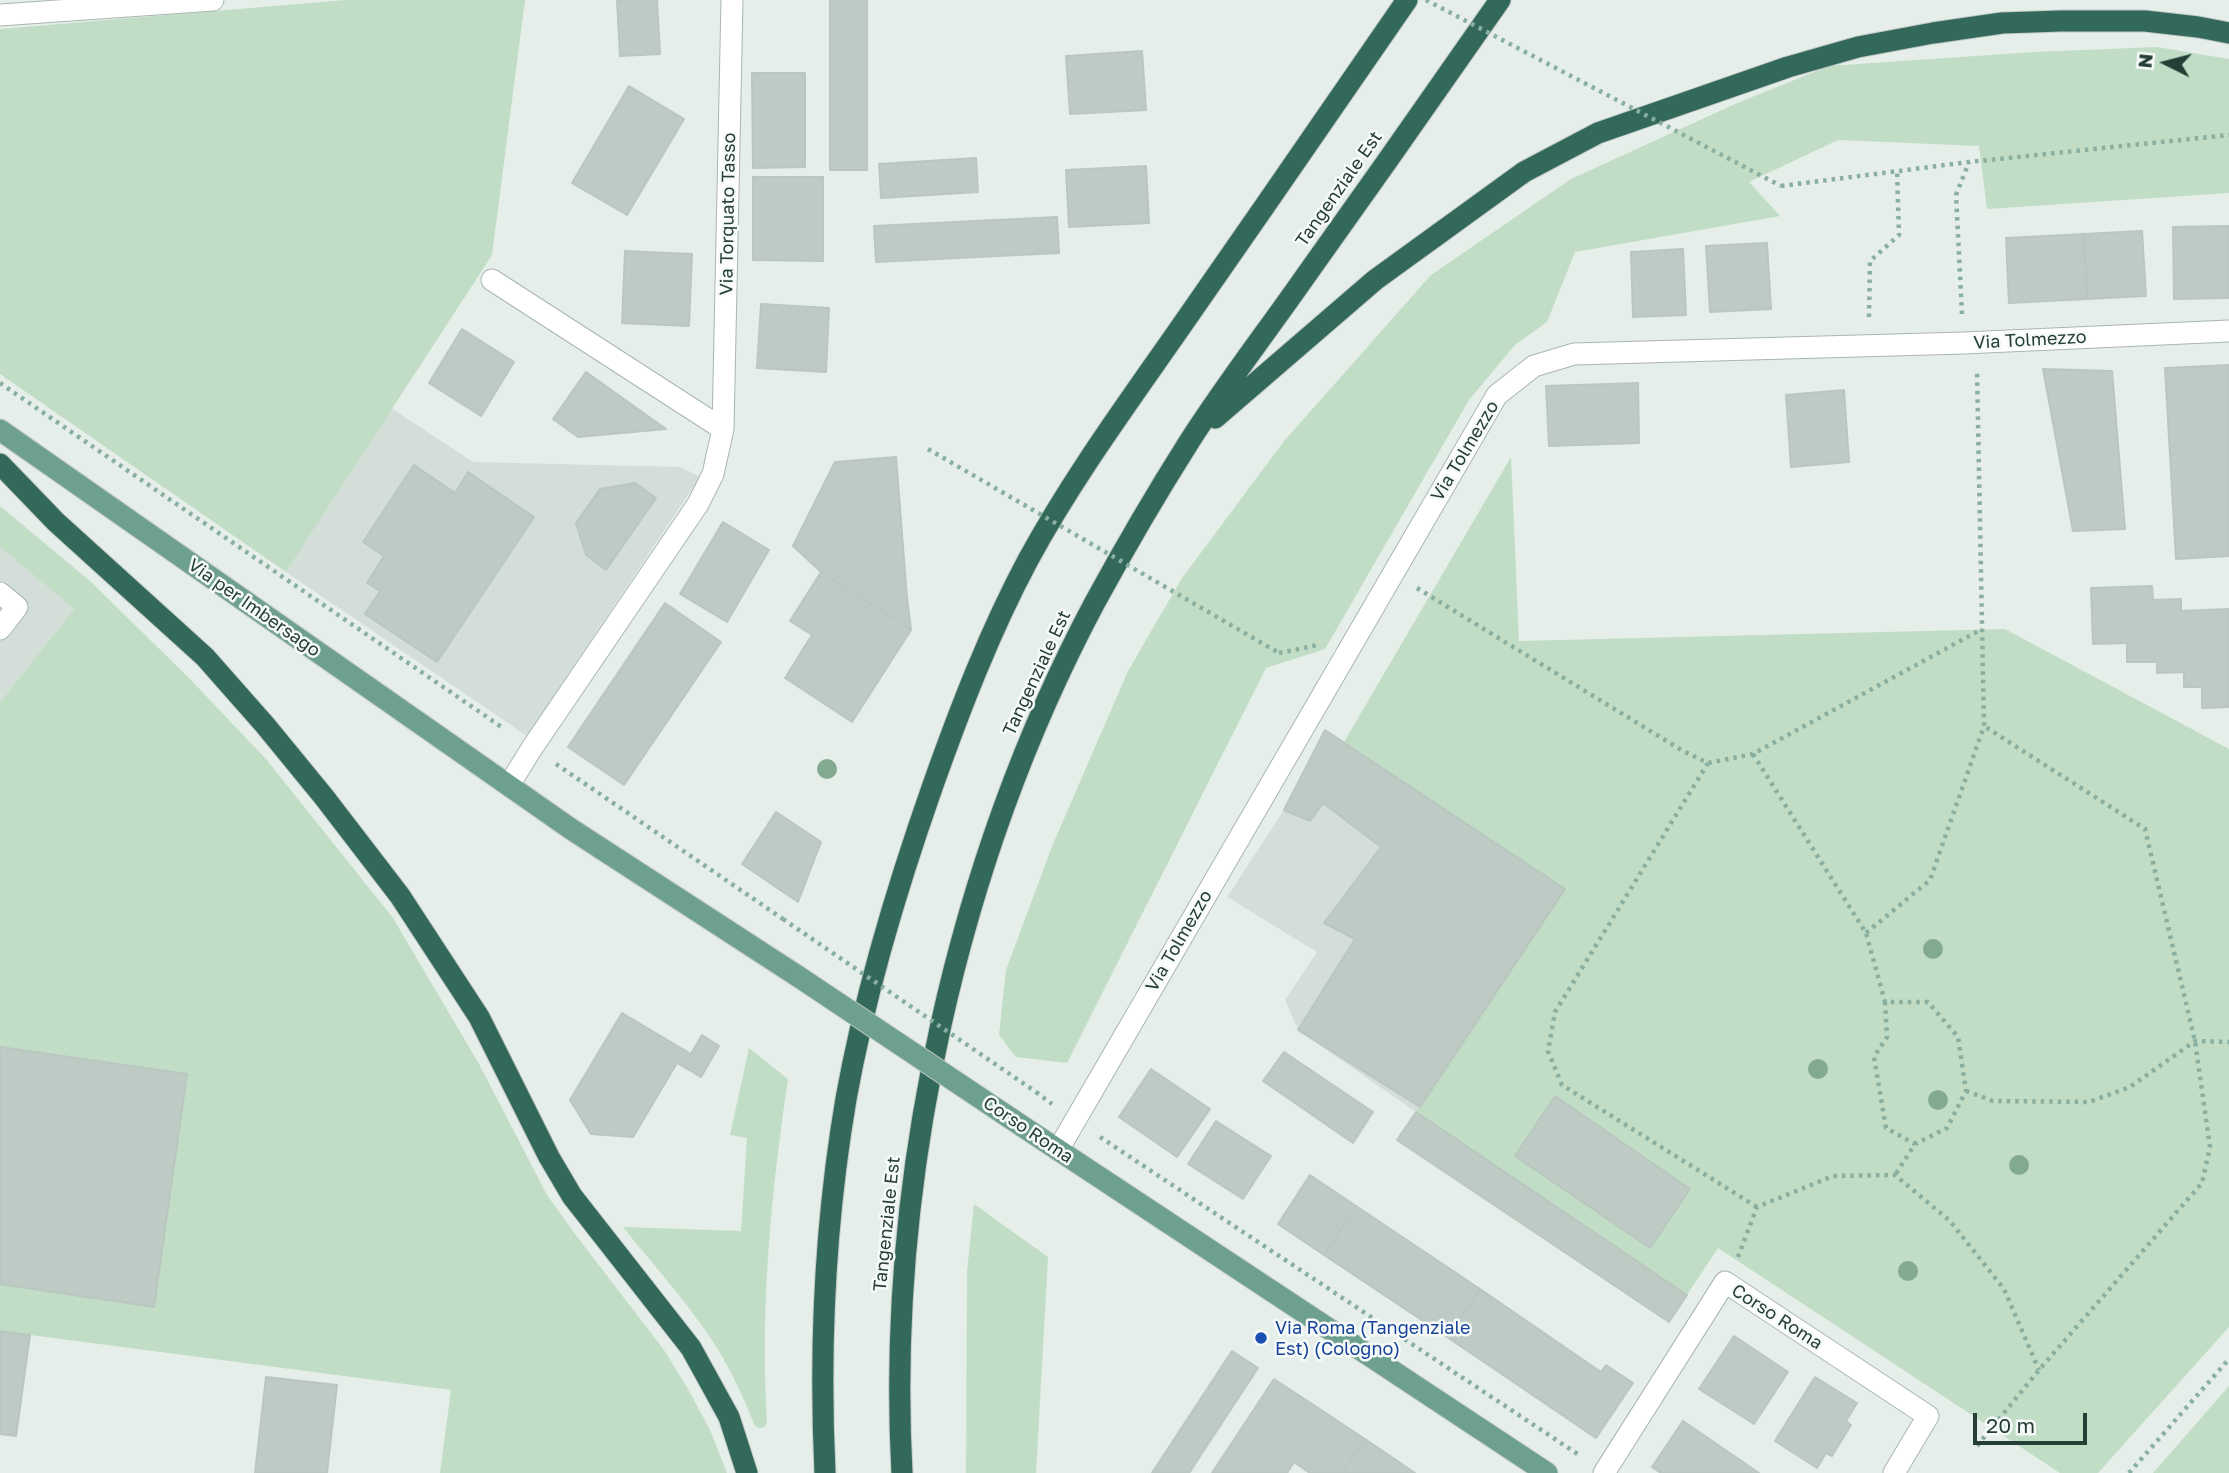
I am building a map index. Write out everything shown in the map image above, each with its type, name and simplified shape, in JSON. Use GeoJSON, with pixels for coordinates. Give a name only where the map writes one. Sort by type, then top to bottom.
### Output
{"type":"FeatureCollection","features":[{"type":"Feature","properties":{"kind":"highway"},"geometry":{"type":"LineString","coordinates":[[825,1473],[822,1405],[824,1320],[834,1185],[845,1104],[858,1041],[894,902],[925,807],[971,685],[1027,562],[1074,483],[1408,0]]}},
{"type":"Feature","properties":{"kind":"highway","name":"Tangenziale Est"},"geometry":{"type":"LineString","coordinates":[[902,1473],[898,1380],[902,1297],[910,1205],[921,1126],[945,1010],[967,926],[992,843],[1023,761],[1060,675],[1099,595],[1190,440],[1500,0]]}},
{"type":"Feature","properties":{"kind":"highway"},"geometry":{"type":"LineString","coordinates":[[1190,440],[1375,279],[1524,172],[1598,133],[1788,66],[1858,47],[1933,33],[2002,23],[2073,21],[2145,21],[2229,33]]}},
{"type":"Feature","properties":{"kind":"highway"},"geometry":{"type":"LineString","coordinates":[[0,464],[56,522],[205,657],[324,796],[400,896],[479,1017],[549,1157],[572,1196],[698,1360],[729,1418],[747,1473]]}},
{"type":"Feature","properties":{"kind":"main road","name":"Via per Imbersago"},"geometry":{"type":"LineString","coordinates":[[0,430],[509,785]]}},
{"type":"Feature","properties":{"kind":"main road","name":"Corso Roma"},"geometry":{"type":"LineString","coordinates":[[509,785],[571,829],[1547,1473]]}},
{"type":"Feature","properties":{"kind":"street"},"geometry":{"type":"LineString","coordinates":[[0,15],[213,0]]}},
{"type":"Feature","properties":{"kind":"street","name":"Via Torquato Tasso"},"geometry":{"type":"LineString","coordinates":[[509,785],[698,504],[713,474],[723,429],[732,0]]}},
{"type":"Feature","properties":{"kind":"street"},"geometry":{"type":"LineString","coordinates":[[492,280],[723,429]]}},
{"type":"Feature","properties":{"kind":"street","name":"Via Tolmezzo"},"geometry":{"type":"LineString","coordinates":[[1058,1150],[1497,395],[1534,366],[1574,354],[1869,346],[2229,331]]}},
{"type":"Feature","properties":{"kind":"street"},"geometry":{"type":"LineString","coordinates":[[0,593],[17,607],[0,629]]}},
{"type":"Feature","properties":{"kind":"street","name":"Corso Roma"},"geometry":{"type":"LineString","coordinates":[[1604,1472],[1725,1282],[1928,1416],[1894,1473]]}},
{"type":"Feature","properties":{"kind":"path"},"geometry":{"type":"LineString","coordinates":[[1426,0],[1781,186],[1897,170],[2229,135]]}},
{"type":"Feature","properties":{"kind":"path"},"geometry":{"type":"LineString","coordinates":[[1866,933],[1930,880],[1984,726],[1970,342],[1956,195],[1969,162]]}},
{"type":"Feature","properties":{"kind":"path"},"geometry":{"type":"LineString","coordinates":[[1869,346],[1870,261],[1899,235],[1897,170]]}},
{"type":"Feature","properties":{"kind":"path"},"geometry":{"type":"LineString","coordinates":[[0,383],[503,728]]}},
{"type":"Feature","properties":{"kind":"path"},"geometry":{"type":"LineString","coordinates":[[928,449],[1279,653]]}},
{"type":"Feature","properties":{"kind":"path"},"geometry":{"type":"LineString","coordinates":[[1392,573],[1683,751],[1708,763],[1753,754],[1982,629]]}},
{"type":"Feature","properties":{"kind":"path"},"geometry":{"type":"LineString","coordinates":[[1977,1446],[1990,1427],[2202,1183],[2210,1147],[2196,1041],[2145,829],[1984,726]]}},
{"type":"Feature","properties":{"kind":"path"},"geometry":{"type":"LineString","coordinates":[[1753,754],[1866,933],[1885,1002],[1887,1037],[1874,1057],[1886,1128],[1915,1144]]}},
{"type":"Feature","properties":{"kind":"path"},"geometry":{"type":"LineString","coordinates":[[1708,763],[1555,1012],[1548,1051],[1562,1084],[1757,1207]]}},
{"type":"Feature","properties":{"kind":"path"},"geometry":{"type":"LineString","coordinates":[[556,764],[1076,1121],[1604,1472]]}},
{"type":"Feature","properties":{"kind":"path"},"geometry":{"type":"LineString","coordinates":[[1885,1002],[1928,1002],[1958,1037],[1966,1091],[1947,1128],[1915,1144],[1895,1175]]}},
{"type":"Feature","properties":{"kind":"path"},"geometry":{"type":"LineString","coordinates":[[1966,1091],[1993,1101],[2089,1102],[2130,1087],[2196,1041],[2229,1042]]}},
{"type":"Feature","properties":{"kind":"path"},"geometry":{"type":"LineString","coordinates":[[1725,1282],[1737,1260],[1757,1207],[1833,1176],[1895,1175],[1950,1221],[2004,1289],[2039,1370]]}},
{"type":"Feature","properties":{"kind":"path"},"geometry":{"type":"LineString","coordinates":[[2129,1473],[2229,1359]]}},
{"type":"Feature","properties":{"kind":"shaded area"},"geometry":{"type":"Polygon","coordinates":[[[391,408],[473,462],[681,467],[700,477],[527,736],[286,572],[391,408]]]}},
{"type":"Feature","properties":{"kind":"shaded area"},"geometry":{"type":"Polygon","coordinates":[[[0,547],[74,609],[0,702],[0,547]]]}},
{"type":"Feature","properties":{"kind":"shaded area"},"geometry":{"type":"Polygon","coordinates":[[[1325,730],[1565,889],[1416,1112],[1298,1030],[1285,1000],[1317,952],[1227,897],[1284,810],[1325,730]]]}},
{"type":"Feature","properties":{"kind":"green space"},"geometry":{"type":"Polygon","coordinates":[[[346,0],[525,0],[492,255],[286,572],[0,374],[0,29],[346,0]]]}},
{"type":"Feature","properties":{"kind":"green space"},"geometry":{"type":"Polygon","coordinates":[[[2157,47],[2229,59],[2229,193],[1987,209],[1979,146],[1838,140],[1749,182],[1780,216],[1575,252],[1547,322],[1515,345],[1469,400],[1325,649],[1266,668],[1067,1063],[1016,1057],[999,1035],[1006,970],[1053,844],[1128,671],[1182,578],[1285,440],[1431,275],[1571,179],[1735,104],[1829,66],[2034,52],[2157,47]]]}},
{"type":"Feature","properties":{"kind":"green space"},"geometry":{"type":"Polygon","coordinates":[[[1511,457],[1519,641],[2005,629],[2229,749],[2229,1327],[2098,1473],[2060,1473],[1718,1248],[1687,1295],[1416,1112],[1565,889],[1344,742],[1511,457]],[[1555,1097],[1515,1156],[1650,1248],[1690,1189],[1555,1097]]]}},
{"type":"Feature","properties":{"kind":"green space"},"geometry":{"type":"Polygon","coordinates":[[[0,506],[90,581],[188,677],[266,759],[393,918],[479,1064],[547,1195],[664,1350],[710,1430],[727,1473],[440,1473],[451,1390],[0,1331],[0,702],[74,609],[0,547],[0,506]]]}},
{"type":"Feature","properties":{"kind":"green space"},"geometry":{"type":"Polygon","coordinates":[[[749,1048],[788,1079],[768,1250],[765,1336],[767,1422],[765,1427],[760,1428],[755,1426],[733,1376],[706,1332],[623,1227],[741,1231],[747,1138],[730,1135],[749,1048]]]}},
{"type":"Feature","properties":{"kind":"green space"},"geometry":{"type":"Polygon","coordinates":[[[974,1204],[1048,1257],[1036,1473],[966,1473],[967,1272],[974,1204]]]}},
{"type":"Feature","properties":{"kind":"green space"},"geometry":{"type":"Polygon","coordinates":[[[2229,1386],[2229,1473],[2153,1473],[2229,1386]]]}},
{"type":"Feature","properties":{"kind":"building"},"geometry":{"type":"Polygon","coordinates":[[[617,0],[657,0],[660,54],[620,56],[617,0]]]}},
{"type":"Feature","properties":{"kind":"building"},"geometry":{"type":"Polygon","coordinates":[[[830,0],[867,0],[867,170],[830,170],[830,0]]]}},
{"type":"Feature","properties":{"kind":"building"},"geometry":{"type":"Polygon","coordinates":[[[1142,51],[1146,110],[1070,114],[1066,56],[1142,51]]]}},
{"type":"Feature","properties":{"kind":"building"},"geometry":{"type":"Polygon","coordinates":[[[752,73],[805,73],[805,167],[753,168],[752,73]]]}},
{"type":"Feature","properties":{"kind":"building"},"geometry":{"type":"Polygon","coordinates":[[[629,86],[684,119],[627,215],[572,183],[629,86]]]}},
{"type":"Feature","properties":{"kind":"building"},"geometry":{"type":"Polygon","coordinates":[[[976,158],[978,192],[881,198],[879,164],[976,158]]]}},
{"type":"Feature","properties":{"kind":"building"},"geometry":{"type":"Polygon","coordinates":[[[1146,166],[1149,223],[1069,227],[1066,170],[1146,166]]]}},
{"type":"Feature","properties":{"kind":"building"},"geometry":{"type":"Polygon","coordinates":[[[753,177],[823,177],[823,261],[753,260],[753,177]]]}},
{"type":"Feature","properties":{"kind":"building"},"geometry":{"type":"Polygon","coordinates":[[[1057,217],[1059,253],[876,262],[874,226],[1057,217]]]}},
{"type":"Feature","properties":{"kind":"building"},"geometry":{"type":"Polygon","coordinates":[[[2229,226],[2229,298],[2174,299],[2173,227],[2229,226]]]}},
{"type":"Feature","properties":{"kind":"building"},"geometry":{"type":"Polygon","coordinates":[[[2142,231],[2146,296],[2087,299],[2084,234],[2142,231]]]}},
{"type":"Feature","properties":{"kind":"building"},"geometry":{"type":"Polygon","coordinates":[[[2084,234],[2087,299],[2009,303],[2006,238],[2084,234]]]}},
{"type":"Feature","properties":{"kind":"building"},"geometry":{"type":"Polygon","coordinates":[[[1767,243],[1771,309],[1710,312],[1706,246],[1767,243]]]}},
{"type":"Feature","properties":{"kind":"building"},"geometry":{"type":"Polygon","coordinates":[[[1683,249],[1686,315],[1633,317],[1631,252],[1683,249]]]}},
{"type":"Feature","properties":{"kind":"building"},"geometry":{"type":"Polygon","coordinates":[[[625,251],[692,254],[689,326],[622,323],[625,251]]]}},
{"type":"Feature","properties":{"kind":"building"},"geometry":{"type":"Polygon","coordinates":[[[761,304],[829,308],[826,372],[757,368],[761,304]]]}},
{"type":"Feature","properties":{"kind":"building"},"geometry":{"type":"Polygon","coordinates":[[[462,329],[514,362],[481,416],[429,383],[462,329]]]}},
{"type":"Feature","properties":{"kind":"building"},"geometry":{"type":"Polygon","coordinates":[[[2229,365],[2229,556],[2176,559],[2165,368],[2229,365]]]}},
{"type":"Feature","properties":{"kind":"building"},"geometry":{"type":"Polygon","coordinates":[[[2043,369],[2112,371],[2125,529],[2073,531],[2043,369]]]}},
{"type":"Feature","properties":{"kind":"building"},"geometry":{"type":"Polygon","coordinates":[[[586,372],[666,429],[578,437],[553,419],[586,372]]]}},
{"type":"Feature","properties":{"kind":"building"},"geometry":{"type":"Polygon","coordinates":[[[1638,383],[1639,443],[1549,446],[1546,386],[1638,383]]]}},
{"type":"Feature","properties":{"kind":"building"},"geometry":{"type":"Polygon","coordinates":[[[1844,390],[1849,462],[1791,467],[1786,395],[1844,390]]]}},
{"type":"Feature","properties":{"kind":"building"},"geometry":{"type":"Polygon","coordinates":[[[896,457],[911,630],[821,572],[793,546],[835,462],[896,457]]]}},
{"type":"Feature","properties":{"kind":"building"},"geometry":{"type":"Polygon","coordinates":[[[414,465],[455,493],[468,472],[534,517],[437,662],[365,614],[380,591],[367,583],[384,556],[363,542],[414,465]]]}},
{"type":"Feature","properties":{"kind":"building"},"geometry":{"type":"Polygon","coordinates":[[[635,483],[656,498],[606,570],[586,555],[576,523],[600,489],[635,483]]]}},
{"type":"Feature","properties":{"kind":"building"},"geometry":{"type":"Polygon","coordinates":[[[723,522],[769,550],[727,622],[680,594],[723,522]]]}},
{"type":"Feature","properties":{"kind":"building"},"geometry":{"type":"Polygon","coordinates":[[[821,572],[911,630],[852,722],[785,678],[812,635],[790,621],[821,572]]]}},
{"type":"Feature","properties":{"kind":"building"},"geometry":{"type":"Polygon","coordinates":[[[2152,586],[2153,600],[2181,599],[2181,611],[2229,609],[2229,707],[2202,708],[2202,687],[2184,687],[2184,672],[2157,673],[2157,662],[2127,662],[2127,643],[2093,644],[2091,588],[2152,586]]]}},
{"type":"Feature","properties":{"kind":"building"},"geometry":{"type":"Polygon","coordinates":[[[665,603],[721,642],[624,785],[568,747],[665,603]]]}},
{"type":"Feature","properties":{"kind":"building"},"geometry":{"type":"Polygon","coordinates":[[[1325,730],[1565,889],[1420,1107],[1298,1030],[1355,939],[1324,923],[1381,847],[1323,803],[1310,821],[1284,810],[1325,730]]]}},
{"type":"Feature","properties":{"kind":"building"},"geometry":{"type":"Polygon","coordinates":[[[776,812],[821,842],[798,902],[742,864],[776,812]]]}},
{"type":"Feature","properties":{"kind":"building"},"geometry":{"type":"Polygon","coordinates":[[[622,1013],[691,1054],[702,1035],[719,1046],[701,1077],[677,1063],[633,1137],[591,1134],[570,1100],[622,1013]]]}},
{"type":"Feature","properties":{"kind":"building"},"geometry":{"type":"Polygon","coordinates":[[[0,1047],[187,1074],[154,1307],[0,1284],[0,1047]]]}},
{"type":"Feature","properties":{"kind":"building"},"geometry":{"type":"Polygon","coordinates":[[[1284,1052],[1373,1112],[1353,1143],[1263,1081],[1284,1052]]]}},
{"type":"Feature","properties":{"kind":"building"},"geometry":{"type":"Polygon","coordinates":[[[1151,1069],[1210,1109],[1177,1157],[1119,1117],[1151,1069]]]}},
{"type":"Feature","properties":{"kind":"building"},"geometry":{"type":"Polygon","coordinates":[[[1555,1096],[1690,1189],[1650,1248],[1515,1156],[1555,1096]]]}},
{"type":"Feature","properties":{"kind":"building"},"geometry":{"type":"Polygon","coordinates":[[[1416,1112],[1687,1295],[1669,1322],[1397,1140],[1416,1112]]]}},
{"type":"Feature","properties":{"kind":"building"},"geometry":{"type":"Polygon","coordinates":[[[1216,1121],[1271,1156],[1243,1199],[1188,1164],[1216,1121]]]}},
{"type":"Feature","properties":{"kind":"building"},"geometry":{"type":"Polygon","coordinates":[[[1310,1175],[1356,1206],[1324,1255],[1278,1224],[1310,1175]]]}},
{"type":"Feature","properties":{"kind":"building"},"geometry":{"type":"Polygon","coordinates":[[[1356,1206],[1480,1289],[1447,1337],[1324,1255],[1356,1206]]]}},
{"type":"Feature","properties":{"kind":"building"},"geometry":{"type":"Polygon","coordinates":[[[1480,1289],[1601,1372],[1606,1365],[1633,1383],[1596,1438],[1447,1337],[1480,1289]]]}},
{"type":"Feature","properties":{"kind":"building"},"geometry":{"type":"Polygon","coordinates":[[[0,1331],[30,1335],[16,1436],[0,1434],[0,1331]]]}},
{"type":"Feature","properties":{"kind":"building"},"geometry":{"type":"Polygon","coordinates":[[[1734,1336],[1788,1372],[1754,1424],[1699,1389],[1734,1336]]]}},
{"type":"Feature","properties":{"kind":"building"},"geometry":{"type":"Polygon","coordinates":[[[1232,1351],[1258,1368],[1189,1473],[1152,1473],[1232,1351]]]}},
{"type":"Feature","properties":{"kind":"building"},"geometry":{"type":"Polygon","coordinates":[[[266,1377],[337,1385],[327,1473],[255,1473],[266,1377]]]}},
{"type":"Feature","properties":{"kind":"building"},"geometry":{"type":"Polygon","coordinates":[[[1815,1377],[1857,1403],[1846,1421],[1851,1425],[1832,1456],[1826,1453],[1817,1468],[1775,1441],[1815,1377]]]}},
{"type":"Feature","properties":{"kind":"building"},"geometry":{"type":"Polygon","coordinates":[[[1274,1379],[1365,1439],[1342,1473],[1310,1473],[1294,1462],[1287,1473],[1212,1473],[1274,1379]]]}},
{"type":"Feature","properties":{"kind":"building"},"geometry":{"type":"Polygon","coordinates":[[[1683,1421],[1759,1473],[1661,1473],[1652,1467],[1683,1421]]]}},
{"type":"Feature","properties":{"kind":"building"},"geometry":{"type":"Polygon","coordinates":[[[1365,1439],[1415,1473],[1342,1473],[1365,1439]]]}},
{"type":"Feature","properties":{"kind":"place","name":"Via Roma (Tangenziale Est) (Cologno)"},"geometry":{"type":"Point","coordinates":[1261,1338]}}]}
